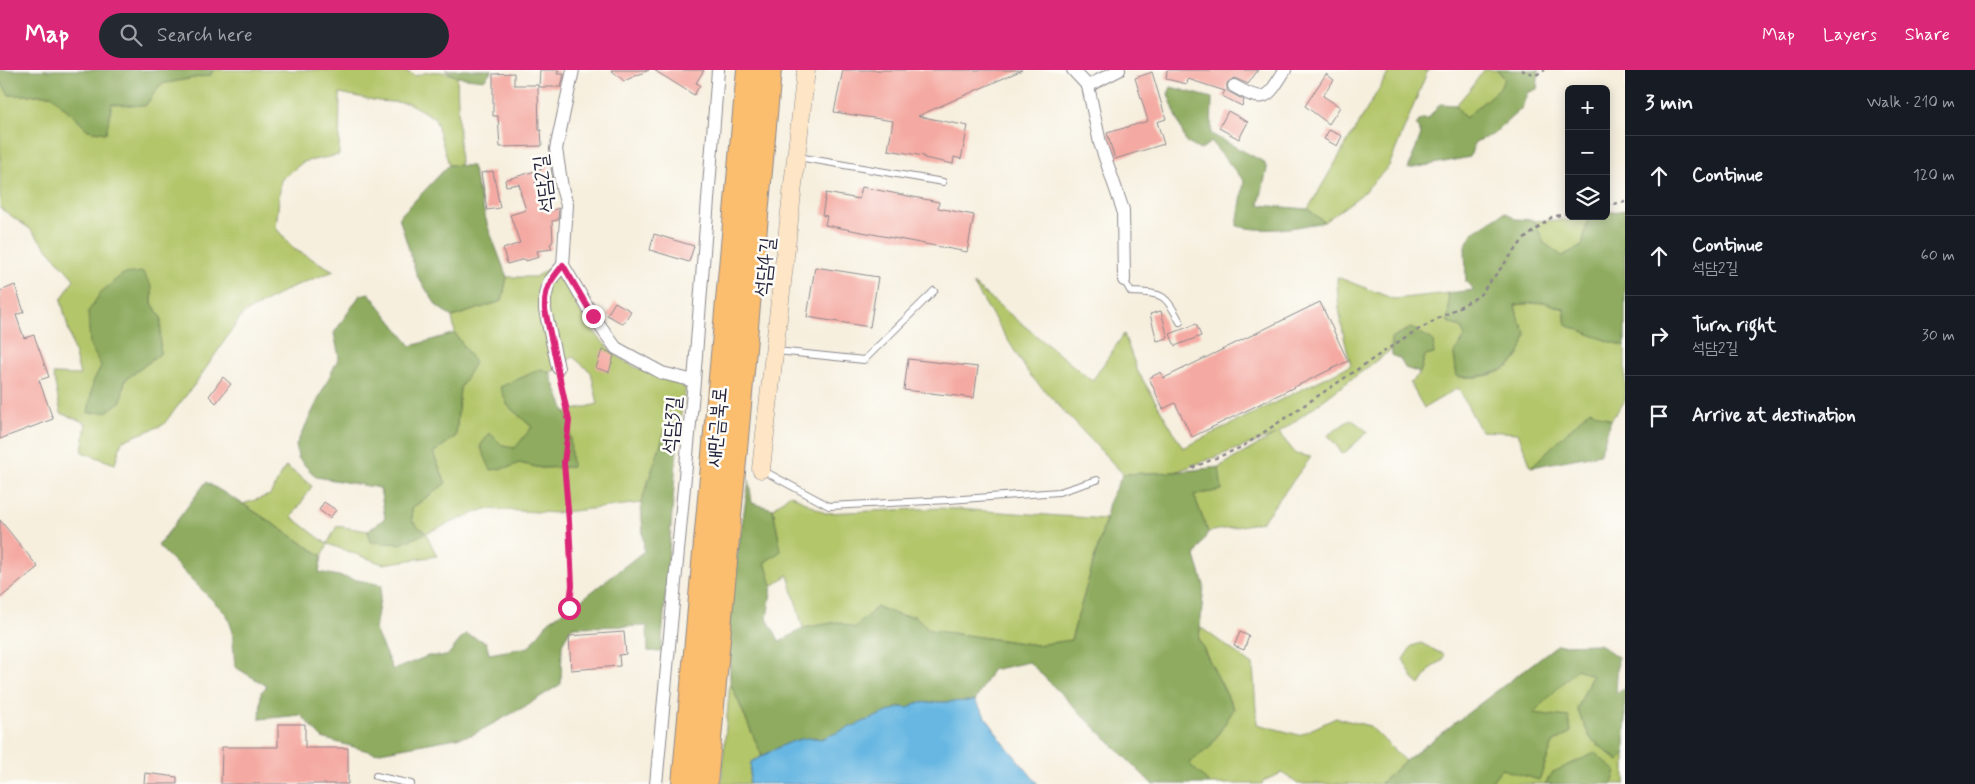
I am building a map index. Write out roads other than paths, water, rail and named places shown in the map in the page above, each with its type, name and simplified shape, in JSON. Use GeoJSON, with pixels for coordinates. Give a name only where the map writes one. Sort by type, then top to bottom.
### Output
{"type":"FeatureCollection","features":[{"type":"Feature","properties":{"kind":"highway","name":"새만금북로"},"geometry":{"type":"LineString","coordinates":[[684,784],[749,70]]}},
{"type":"Feature","properties":{"kind":"highway","name":"새만금북로"},"geometry":{"type":"LineString","coordinates":[[705,784],[769,70]]}},
{"type":"Feature","properties":{"kind":"street","name":"석담2길"},"geometry":{"type":"LineString","coordinates":[[563,265],[567,205],[562,188],[556,149],[573,70]]}},
{"type":"Feature","properties":{"kind":"street","name":"석담3길"},"geometry":{"type":"LineString","coordinates":[[656,784],[694,381],[718,70]]}},
{"type":"Feature","properties":{"kind":"street","name":"석담4길"},"geometry":{"type":"LineString","coordinates":[[761,469],[806,70]]}},
{"type":"Feature","properties":{"kind":"street"},"geometry":{"type":"LineString","coordinates":[[1072,70],[1088,86],[1100,143],[1123,210],[1124,280]]}},
{"type":"Feature","properties":{"kind":"street"},"geometry":{"type":"LineString","coordinates":[[1088,86],[1120,70]]}},
{"type":"Feature","properties":{"kind":"street"},"geometry":{"type":"LineString","coordinates":[[1234,86],[1253,97],[1262,97],[1272,91],[1285,70]]}},
{"type":"Feature","properties":{"kind":"street"},"geometry":{"type":"LineString","coordinates":[[558,368],[544,299],[548,282],[563,265],[593,316],[616,348],[662,373],[694,381]]}},
{"type":"Feature","properties":{"kind":"lane"},"geometry":{"type":"LineString","coordinates":[[797,157],[943,182]]}},
{"type":"Feature","properties":{"kind":"lane"},"geometry":{"type":"LineString","coordinates":[[1124,280],[1131,292],[1159,294],[1168,301],[1180,322]]}},
{"type":"Feature","properties":{"kind":"lane"},"geometry":{"type":"LineString","coordinates":[[775,351],[864,360],[934,291]]}},
{"type":"Feature","properties":{"kind":"lane"},"geometry":{"type":"LineString","coordinates":[[761,469],[829,506],[1059,492],[1097,480]]}},
{"type":"Feature","properties":{"kind":"lane"},"geometry":{"type":"LineString","coordinates":[[376,776],[411,784]]}},
{"type":"Feature","properties":{"kind":"water"},"geometry":{"type":"Polygon","coordinates":[[[975,701],[1002,741],[1038,784],[749,784],[751,762],[794,741],[812,738],[821,739],[900,707],[908,708],[916,703],[975,701]]]}}]}
